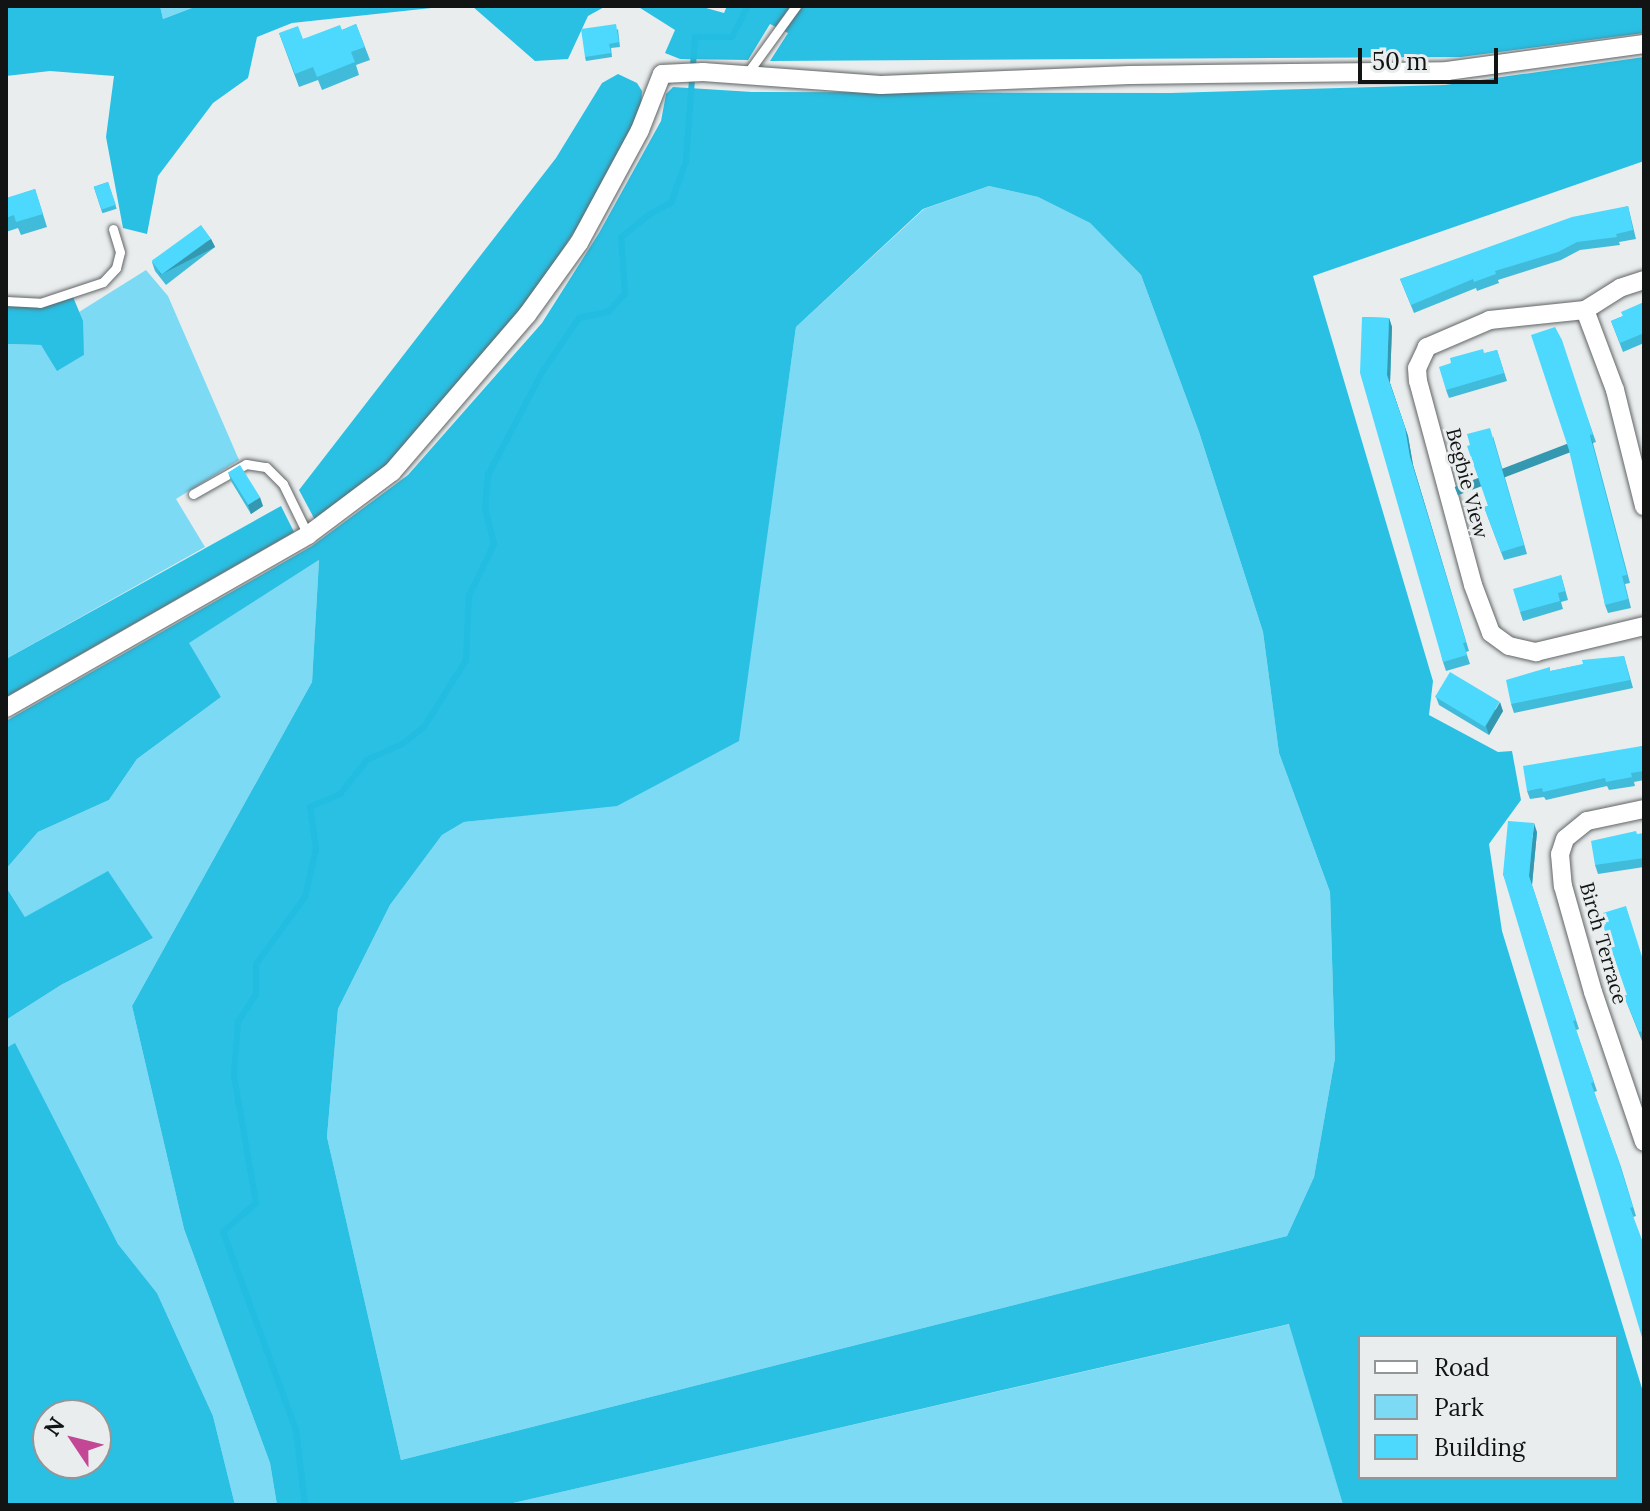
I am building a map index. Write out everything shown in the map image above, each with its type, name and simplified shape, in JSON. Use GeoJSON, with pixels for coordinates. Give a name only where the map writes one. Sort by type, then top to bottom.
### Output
{"type":"FeatureCollection","features":[{"type":"Feature","properties":{"kind":"street"},"geometry":{"type":"LineString","coordinates":[[6,708],[308,535],[392,472],[527,315],[579,243],[617,176],[662,74],[703,72],[881,85],[1130,75],[1447,71],[1644,44]]}},
{"type":"Feature","properties":{"kind":"street"},"geometry":{"type":"LineString","coordinates":[[1644,280],[1620,288],[1585,310],[1615,390],[1644,506]]}},
{"type":"Feature","properties":{"kind":"street","name":"Begbie View"},"geometry":{"type":"LineString","coordinates":[[1585,310],[1490,320],[1436,341],[1420,359],[1418,381],[1473,585],[1491,633],[1509,646],[1536,652],[1644,626]]}},
{"type":"Feature","properties":{"kind":"street","name":"Birch Terrace"},"geometry":{"type":"LineString","coordinates":[[1644,809],[1587,821],[1565,839],[1560,854],[1563,886],[1593,992],[1644,1142]]}},
{"type":"Feature","properties":{"kind":"lane"},"geometry":{"type":"LineString","coordinates":[[746,75],[796,6]]}},
{"type":"Feature","properties":{"kind":"lane"},"geometry":{"type":"LineString","coordinates":[[6,301],[40,303],[103,282],[116,268],[120,252],[113,229]]}},
{"type":"Feature","properties":{"kind":"lane"},"geometry":{"type":"LineString","coordinates":[[1644,272],[1644,280]]}},
{"type":"Feature","properties":{"kind":"lane"},"geometry":{"type":"LineString","coordinates":[[193,494],[246,464],[266,467],[283,484],[308,535]]}},
{"type":"Feature","properties":{"kind":"green space"},"geometry":{"type":"Polygon","coordinates":[[[160,6],[197,6],[163,19],[160,6]]]}},
{"type":"Feature","properties":{"kind":"green space"},"geometry":{"type":"Polygon","coordinates":[[[989,186],[1038,197],[1090,223],[1141,275],[1199,432],[1263,632],[1279,753],[1330,892],[1335,1058],[1314,1177],[1287,1236],[401,1460],[327,1137],[338,1009],[390,905],[442,835],[464,822],[617,805],[738,741],[796,327],[924,209],[989,186]]]}},
{"type":"Feature","properties":{"kind":"green space"},"geometry":{"type":"Polygon","coordinates":[[[146,270],[168,296],[239,460],[176,499],[205,547],[6,659],[6,344],[41,345],[58,370],[84,355],[79,312],[146,270]]]}},
{"type":"Feature","properties":{"kind":"green space"},"geometry":{"type":"Polygon","coordinates":[[[319,560],[312,682],[132,1006],[184,1229],[270,1463],[277,1505],[235,1505],[213,1416],[157,1293],[118,1244],[14,1044],[6,1048],[6,1020],[61,985],[153,938],[25,917],[6,887],[6,869],[38,832],[109,800],[137,759],[221,697],[188,643],[319,560]]]}},
{"type":"Feature","properties":{"kind":"green space"},"geometry":{"type":"Polygon","coordinates":[[[1290,1324],[1343,1505],[505,1505],[1290,1324]]]}},
{"type":"Feature","properties":{"kind":"shaded area"},"geometry":{"type":"Polygon","coordinates":[[[6,6],[160,6],[163,19],[197,6],[450,6],[292,23],[257,37],[248,78],[213,103],[158,176],[147,234],[123,228],[106,137],[114,76],[50,71],[6,76],[6,6]]]}},
{"type":"Feature","properties":{"kind":"shaded area"},"geometry":{"type":"Polygon","coordinates":[[[472,6],[606,6],[588,16],[568,59],[535,61],[472,6]]]}},
{"type":"Feature","properties":{"kind":"shaded area"},"geometry":{"type":"Polygon","coordinates":[[[637,6],[699,6],[724,13],[727,6],[1640,6],[1644,9],[1644,33],[1461,57],[770,61],[788,33],[770,24],[748,60],[680,59],[665,53],[675,30],[637,6]]]}},
{"type":"Feature","properties":{"kind":"shaded area"},"geometry":{"type":"Polygon","coordinates":[[[1644,57],[1644,161],[1313,276],[1433,681],[1429,715],[1498,752],[1512,751],[1521,800],[1489,844],[1502,931],[1644,1395],[1644,1505],[1343,1505],[1289,1324],[505,1505],[277,1505],[270,1463],[184,1229],[132,1006],[312,682],[319,560],[189,643],[221,697],[137,759],[109,800],[38,832],[6,869],[6,721],[312,546],[408,475],[542,323],[599,233],[661,121],[666,94],[673,87],[752,92],[1171,93],[1445,85],[1644,57]],[[989,186],[923,209],[796,327],[739,741],[617,806],[464,822],[442,835],[390,905],[338,1009],[327,1137],[401,1460],[1287,1236],[1314,1177],[1335,1058],[1330,892],[1279,753],[1263,632],[1199,432],[1141,275],[1090,223],[1038,197],[989,186]]]}},
{"type":"Feature","properties":{"kind":"shaded area"},"geometry":{"type":"Polygon","coordinates":[[[618,74],[637,83],[642,91],[641,108],[598,196],[522,311],[389,463],[315,520],[299,490],[556,158],[602,83],[618,74]]]}},
{"type":"Feature","properties":{"kind":"shaded area"},"geometry":{"type":"Polygon","coordinates":[[[71,292],[83,321],[84,355],[57,371],[41,345],[6,344],[6,306],[71,292]]]}},
{"type":"Feature","properties":{"kind":"shaded area"},"geometry":{"type":"Polygon","coordinates":[[[281,506],[294,532],[6,697],[6,659],[281,506]]]}},
{"type":"Feature","properties":{"kind":"shaded area"},"geometry":{"type":"Polygon","coordinates":[[[108,871],[153,938],[61,985],[6,1020],[6,887],[25,917],[108,871]]]}},
{"type":"Feature","properties":{"kind":"shaded area"},"geometry":{"type":"Polygon","coordinates":[[[15,1043],[118,1244],[157,1293],[213,1416],[235,1505],[6,1505],[6,1048],[15,1043]]]}},
{"type":"Feature","properties":{"kind":"building"},"geometry":{"type":"Polygon","coordinates":[[[356,24],[365,47],[351,52],[355,62],[317,77],[313,67],[295,74],[279,33],[298,26],[303,39],[340,25],[342,30],[356,24]]]}},
{"type":"Feature","properties":{"kind":"building"},"geometry":{"type":"Polygon","coordinates":[[[616,24],[619,42],[609,44],[611,53],[585,57],[581,29],[616,24]]]}},
{"type":"Feature","properties":{"kind":"building"},"geometry":{"type":"Polygon","coordinates":[[[108,182],[116,205],[102,210],[94,187],[108,182]]]}},
{"type":"Feature","properties":{"kind":"building"},"geometry":{"type":"Polygon","coordinates":[[[35,189],[43,214],[16,222],[14,215],[6,218],[6,198],[35,189]]]}},
{"type":"Feature","properties":{"kind":"building"},"geometry":{"type":"Polygon","coordinates":[[[1628,206],[1633,230],[1616,234],[1617,237],[1577,242],[1558,252],[1495,271],[1496,274],[1474,282],[1473,279],[1411,305],[1400,279],[1572,217],[1628,206]]]}},
{"type":"Feature","properties":{"kind":"building"},"geometry":{"type":"Polygon","coordinates":[[[201,225],[211,239],[162,275],[152,261],[201,225]]]}},
{"type":"Feature","properties":{"kind":"building"},"geometry":{"type":"Polygon","coordinates":[[[1644,302],[1644,333],[1620,343],[1611,321],[1623,316],[1621,312],[1644,302]]]}},
{"type":"Feature","properties":{"kind":"building"},"geometry":{"type":"Polygon","coordinates":[[[1362,317],[1389,318],[1387,375],[1405,427],[1410,457],[1466,642],[1463,643],[1467,655],[1443,662],[1360,373],[1362,317]]]}},
{"type":"Feature","properties":{"kind":"building"},"geometry":{"type":"Polygon","coordinates":[[[1555,327],[1593,434],[1590,435],[1627,575],[1622,576],[1628,599],[1605,605],[1569,450],[1531,335],[1555,327]]]}},
{"type":"Feature","properties":{"kind":"building"},"geometry":{"type":"Polygon","coordinates":[[[1483,349],[1484,353],[1497,350],[1504,373],[1446,390],[1439,367],[1451,363],[1450,358],[1483,349]]]}},
{"type":"Feature","properties":{"kind":"building"},"geometry":{"type":"Polygon","coordinates":[[[1490,428],[1524,545],[1501,552],[1484,507],[1488,506],[1467,446],[1470,445],[1467,434],[1490,428]]]}},
{"type":"Feature","properties":{"kind":"building"},"geometry":{"type":"Polygon","coordinates":[[[240,465],[260,497],[248,505],[228,472],[240,465]]]}},
{"type":"Feature","properties":{"kind":"building"},"geometry":{"type":"Polygon","coordinates":[[[1561,575],[1565,591],[1558,593],[1560,601],[1520,612],[1513,589],[1561,575]]]}},
{"type":"Feature","properties":{"kind":"building"},"geometry":{"type":"Polygon","coordinates":[[[1624,656],[1630,680],[1511,704],[1506,680],[1550,667],[1550,671],[1583,664],[1582,660],[1624,656]]]}},
{"type":"Feature","properties":{"kind":"building"},"geometry":{"type":"Polygon","coordinates":[[[1450,672],[1500,702],[1485,727],[1435,697],[1450,672]]]}},
{"type":"Feature","properties":{"kind":"building"},"geometry":{"type":"Polygon","coordinates":[[[1642,746],[1644,771],[1631,773],[1632,777],[1606,782],[1605,778],[1543,792],[1542,788],[1527,791],[1523,766],[1642,746]]]}},
{"type":"Feature","properties":{"kind":"building"},"geometry":{"type":"Polygon","coordinates":[[[1508,821],[1534,823],[1529,876],[1644,1245],[1644,1344],[1503,874],[1508,821]]]}},
{"type":"Feature","properties":{"kind":"building"},"geometry":{"type":"Polygon","coordinates":[[[1636,831],[1637,834],[1644,833],[1644,858],[1595,865],[1591,841],[1636,831]]]}},
{"type":"Feature","properties":{"kind":"building"},"geometry":{"type":"Polygon","coordinates":[[[1626,906],[1644,963],[1644,1031],[1639,1032],[1624,996],[1627,995],[1603,925],[1606,924],[1603,913],[1626,906]]]}},
{"type":"Feature","properties":{"kind":"waterway"},"geometry":{"type":"LineString","coordinates":[[305,1505],[296,1430],[223,1232],[256,1203],[234,1075],[238,1022],[256,994],[256,964],[305,897],[316,849],[310,807],[340,794],[367,760],[404,743],[424,727],[466,660],[469,596],[494,544],[485,509],[488,475],[544,369],[579,318],[608,312],[625,294],[621,237],[650,214],[671,203],[686,161],[695,37],[732,37],[748,6]]}}]}
